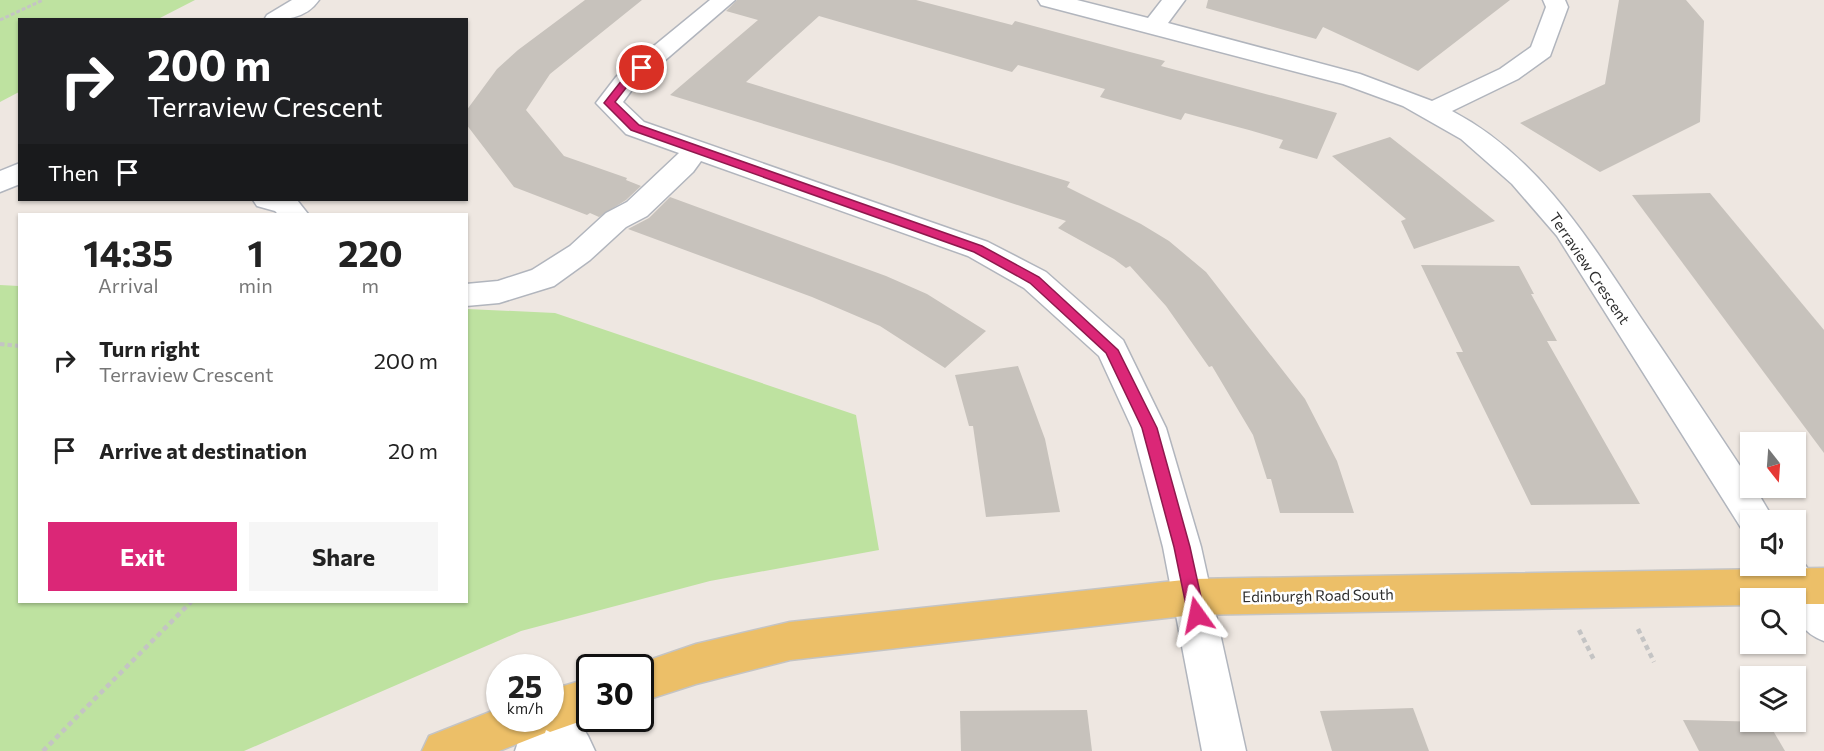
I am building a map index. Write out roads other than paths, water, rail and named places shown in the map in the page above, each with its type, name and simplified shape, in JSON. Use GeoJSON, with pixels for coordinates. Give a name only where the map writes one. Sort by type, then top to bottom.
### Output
{"type":"FeatureCollection","features":[{"type":"Feature","properties":{"kind":"main road","name":"Edinburgh Road South"},"geometry":{"type":"LineString","coordinates":[[654,678],[696,664],[790,641],[1193,597],[1802,580]]}},
{"type":"Feature","properties":{"kind":"main road"},"geometry":{"type":"LineString","coordinates":[[444,751],[494,732]]}},
{"type":"Feature","properties":{"kind":"street"},"geometry":{"type":"LineString","coordinates":[[278,18],[308,0]]}},
{"type":"Feature","properties":{"kind":"street"},"geometry":{"type":"LineString","coordinates":[[724,0],[625,82],[609,103],[635,128],[978,249],[1035,280],[1112,350],[1149,428],[1193,597],[1224,751]]}},
{"type":"Feature","properties":{"kind":"street","name":"Terraview Crescent"},"geometry":{"type":"LineString","coordinates":[[1048,0],[1154,25],[1353,79],[1433,110],[1482,142],[1532,187],[1567,229],[1750,510]]}},
{"type":"Feature","properties":{"kind":"street"},"geometry":{"type":"LineString","coordinates":[[1154,25],[1174,0]]}},
{"type":"Feature","properties":{"kind":"street"},"geometry":{"type":"LineString","coordinates":[[1433,110],[1509,74],[1542,51],[1557,7],[1554,0]]}},
{"type":"Feature","properties":{"kind":"street"},"geometry":{"type":"LineString","coordinates":[[468,295],[499,292],[543,278],[580,253],[616,220],[637,209],[683,166],[697,148]]}},
{"type":"Feature","properties":{"kind":"street"},"geometry":{"type":"LineString","coordinates":[[0,186],[18,173]]}},
{"type":"Feature","properties":{"kind":"street"},"geometry":{"type":"LineString","coordinates":[[0,186],[18,189]]}},
{"type":"Feature","properties":{"kind":"street"},"geometry":{"type":"LineString","coordinates":[[273,201],[284,203],[293,213]]}},
{"type":"Feature","properties":{"kind":"street"},"geometry":{"type":"LineString","coordinates":[[1802,580],[1824,623]]}},
{"type":"Feature","properties":{"kind":"street"},"geometry":{"type":"LineString","coordinates":[[537,751],[543,732]]}},
{"type":"Feature","properties":{"kind":"street"},"geometry":{"type":"LineString","coordinates":[[562,732],[573,751]]}}]}
